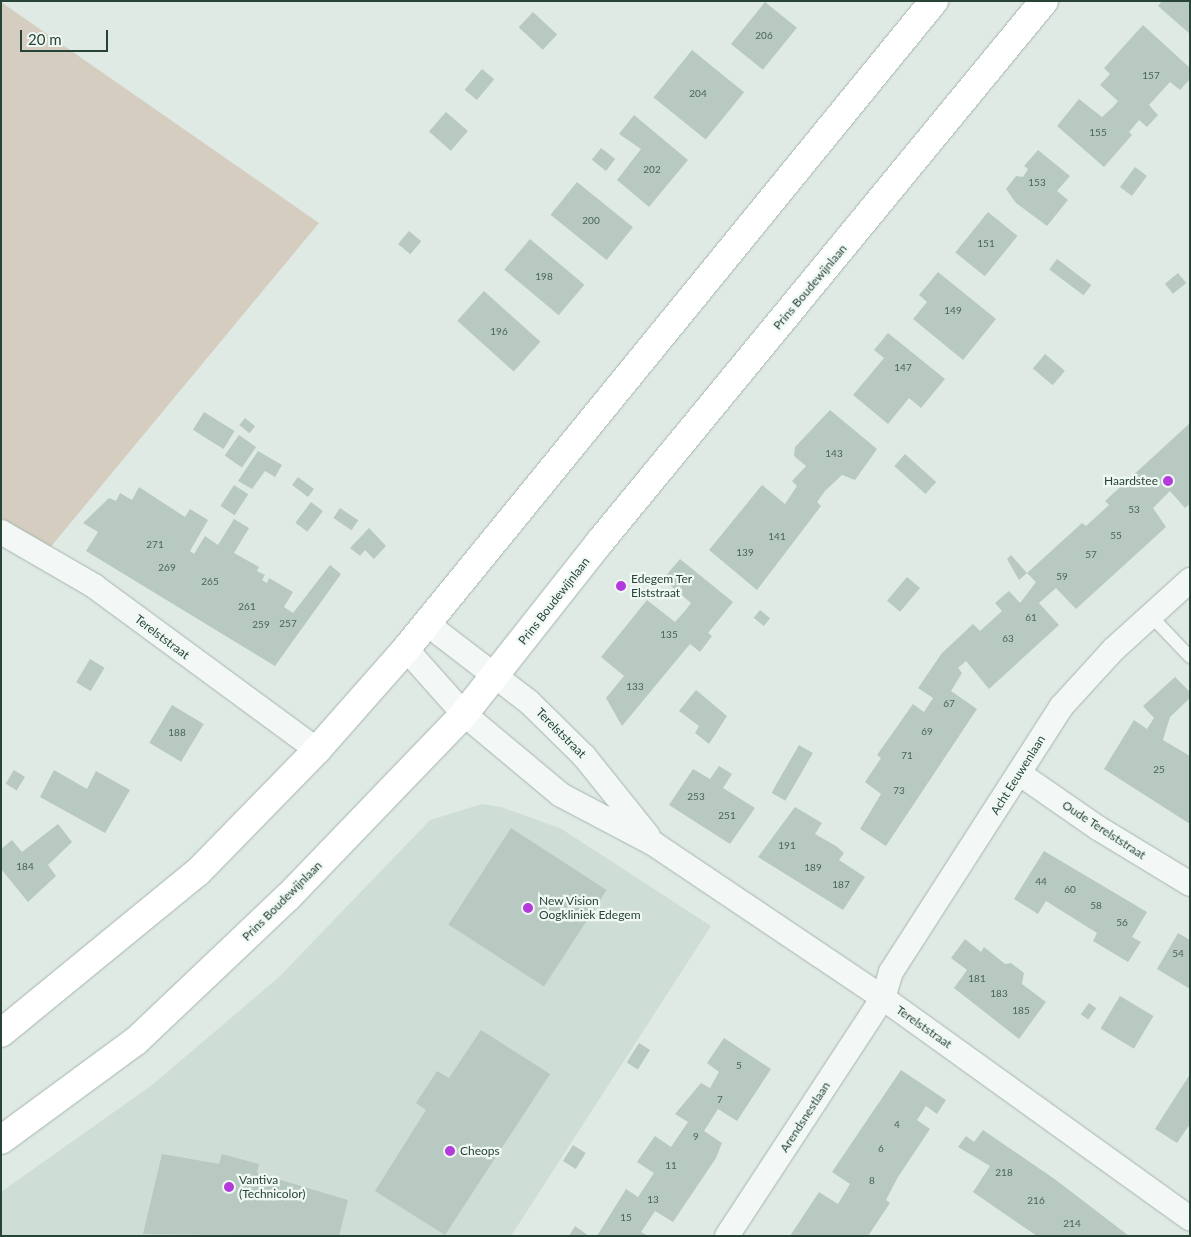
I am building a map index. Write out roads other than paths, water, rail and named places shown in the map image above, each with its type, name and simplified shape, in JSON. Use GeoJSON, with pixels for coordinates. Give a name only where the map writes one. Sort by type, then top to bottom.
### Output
{"type":"FeatureCollection","features":[{"type":"Feature","properties":{"kind":"main road"},"geometry":{"type":"LineString","coordinates":[[1,1033],[198,872],[317,750],[406,649],[934,1]]}},
{"type":"Feature","properties":{"kind":"main road","name":"Prins Boudewijnlaan"},"geometry":{"type":"LineString","coordinates":[[1,1140],[136,1041],[288,897],[464,714],[599,543],[1044,1]]}},
{"type":"Feature","properties":{"kind":"street","name":"Terelststraat"},"geometry":{"type":"LineString","coordinates":[[1,532],[94,586],[317,750]]}},
{"type":"Feature","properties":{"kind":"street","name":"Acht Eeuwenlaan"},"geometry":{"type":"LineString","coordinates":[[883,998],[891,972],[1020,774],[1061,707],[1114,649],[1190,580]]}},
{"type":"Feature","properties":{"kind":"street","name":"Terelststraat"},"geometry":{"type":"LineString","coordinates":[[426,623],[496,674],[584,756],[654,844]]}},
{"type":"Feature","properties":{"kind":"street","name":"Terelststraat"},"geometry":{"type":"LineString","coordinates":[[406,649],[464,714],[561,795],[654,844],[883,998],[1190,1218]]}},
{"type":"Feature","properties":{"kind":"street","name":"Oude Terelststraat"},"geometry":{"type":"LineString","coordinates":[[1020,774],[1098,828],[1190,884]]}},
{"type":"Feature","properties":{"kind":"street","name":"Arendsnestlaan"},"geometry":{"type":"LineString","coordinates":[[727,1236],[883,998]]}},
{"type":"Feature","properties":{"kind":"lane"},"geometry":{"type":"LineString","coordinates":[[1151,616],[1190,657]]}},
{"type":"Feature","properties":{"kind":"place","name":"Haardstee"},"geometry":{"type":"Point","coordinates":[1168,481]}},
{"type":"Feature","properties":{"kind":"place","name":"Edegem Ter Elststraat"},"geometry":{"type":"Point","coordinates":[621,586]}},
{"type":"Feature","properties":{"kind":"place","name":"New Vision Oogkliniek Edegem"},"geometry":{"type":"Point","coordinates":[528,908]}},
{"type":"Feature","properties":{"kind":"place","name":"Cheops"},"geometry":{"type":"Point","coordinates":[450,1151]}},
{"type":"Feature","properties":{"kind":"place","name":"Vantiva (Technicolor)"},"geometry":{"type":"Point","coordinates":[229,1187]}}]}
